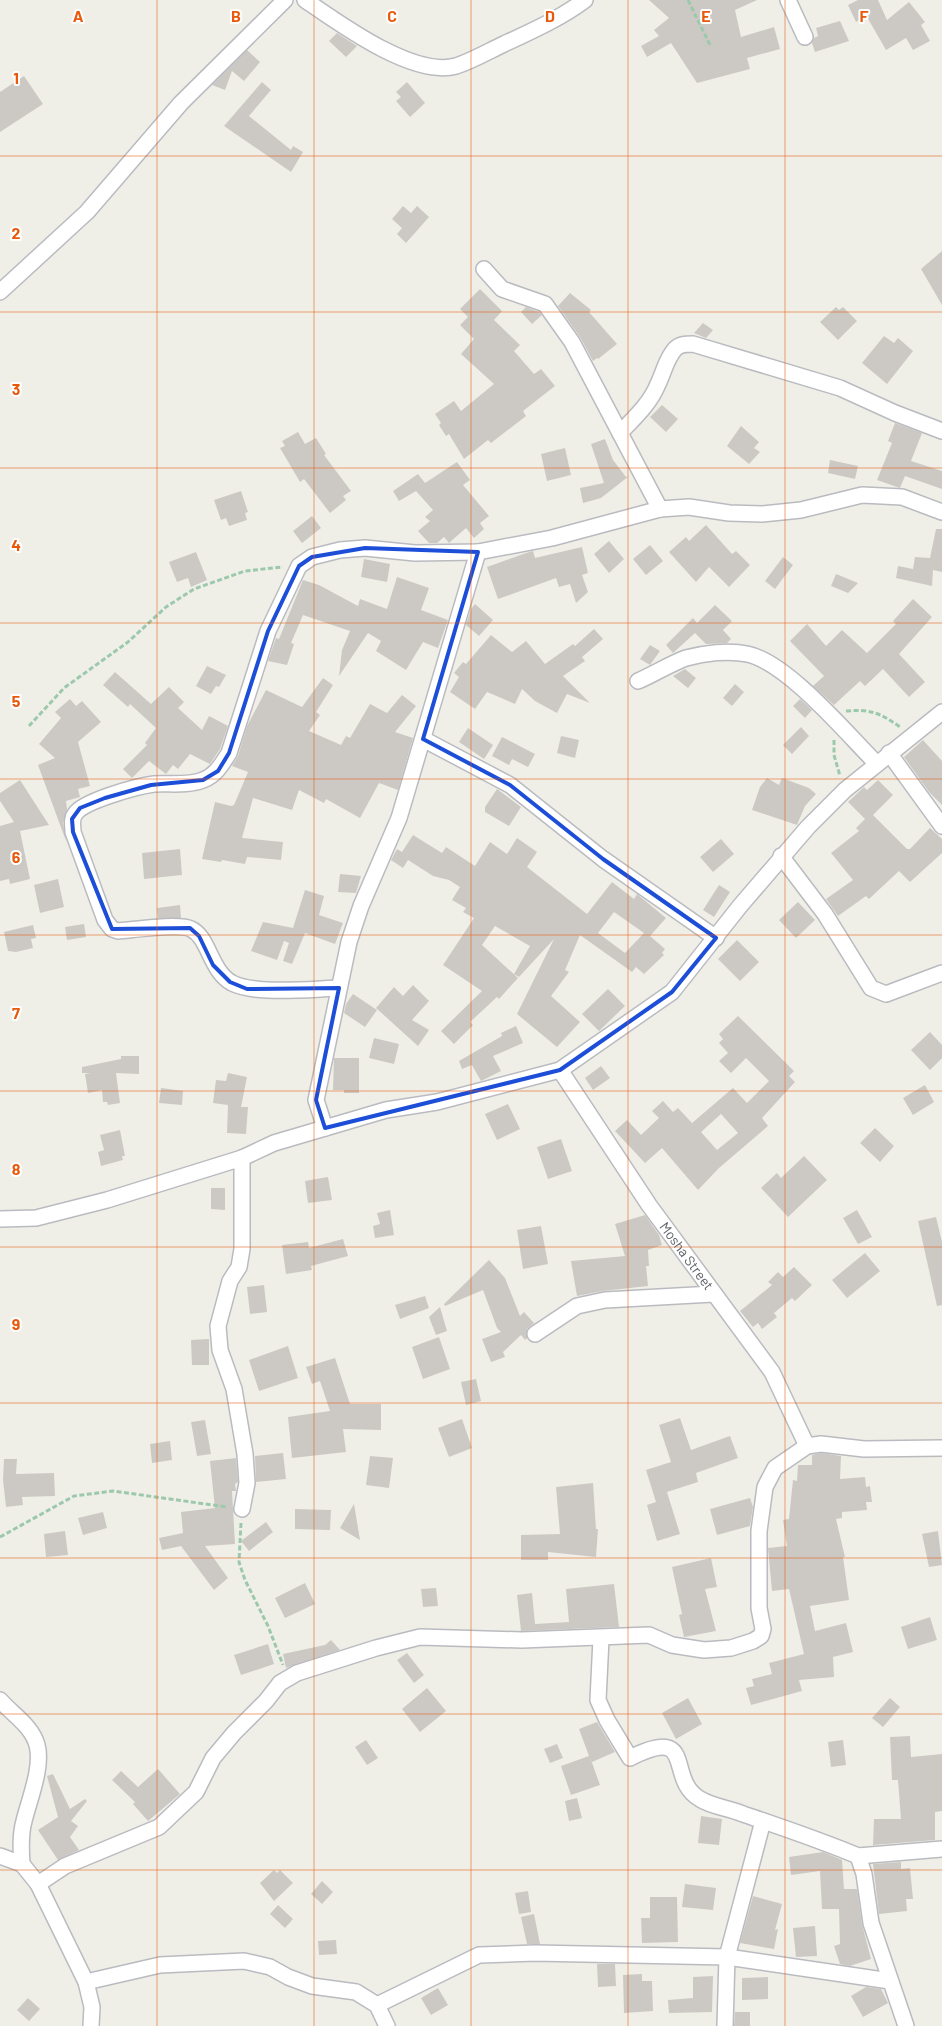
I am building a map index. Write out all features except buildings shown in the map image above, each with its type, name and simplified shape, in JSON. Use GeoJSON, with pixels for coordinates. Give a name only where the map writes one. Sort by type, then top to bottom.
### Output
{"type":"FeatureCollection","features":[{"type":"Feature","properties":{"kind":"street"},"geometry":{"type":"LineString","coordinates":[[0,292],[87,212],[181,103],[285,0]]}},
{"type":"Feature","properties":{"kind":"street"},"geometry":{"type":"LineString","coordinates":[[305,0],[356,34],[401,58],[426,66],[454,66],[518,38],[585,0]]}},
{"type":"Feature","properties":{"kind":"street"},"geometry":{"type":"LineString","coordinates":[[788,0],[805,37]]}},
{"type":"Feature","properties":{"kind":"street"},"geometry":{"type":"LineString","coordinates":[[484,269],[502,289],[545,304],[572,342],[660,509]]}},
{"type":"Feature","properties":{"kind":"street"},"geometry":{"type":"LineString","coordinates":[[620,433],[644,408],[658,385],[667,360],[676,348],[684,344],[693,344],[840,388],[895,413],[942,430]]}},
{"type":"Feature","properties":{"kind":"street"},"geometry":{"type":"LineString","coordinates":[[339,988],[247,989],[230,982],[221,974],[214,965],[200,936],[190,928],[118,931],[112,929],[105,920],[73,832],[72,819],[80,808],[105,798],[150,785],[188,783],[203,780],[218,770],[232,746],[268,631],[299,566],[312,557],[340,550],[365,548],[414,553],[478,552],[552,538],[660,509],[689,507],[729,513],[762,514],[801,510],[862,495],[902,496],[942,512]]}},
{"type":"Feature","properties":{"kind":"street"},"geometry":{"type":"LineString","coordinates":[[325,1128],[316,1100],[336,1013],[339,988],[349,942],[361,906],[399,818],[478,552]]}},
{"type":"Feature","properties":{"kind":"street"},"geometry":{"type":"LineString","coordinates":[[638,681],[686,658],[709,654],[747,654],[767,662],[782,673],[834,720],[877,764]]}},
{"type":"Feature","properties":{"kind":"street"},"geometry":{"type":"LineString","coordinates":[[0,1219],[36,1218],[72,1209],[242,1158],[274,1143],[386,1110],[437,1102],[560,1070],[672,992],[781,856],[845,790],[942,712]]}},
{"type":"Feature","properties":{"kind":"street"},"geometry":{"type":"LineString","coordinates":[[423,739],[510,785],[603,859],[716,938]]}},
{"type":"Feature","properties":{"kind":"street"},"geometry":{"type":"LineString","coordinates":[[889,753],[942,826]]}},
{"type":"Feature","properties":{"kind":"street"},"geometry":{"type":"LineString","coordinates":[[781,856],[825,914],[871,988],[886,994],[942,973]]}},
{"type":"Feature","properties":{"kind":"street","name":"Mosha Street"},"geometry":{"type":"LineString","coordinates":[[560,1070],[649,1205],[772,1372],[807,1446]]}},
{"type":"Feature","properties":{"kind":"street"},"geometry":{"type":"LineString","coordinates":[[242,1158],[242,1249],[239,1267],[230,1281],[218,1326],[220,1350],[234,1389],[245,1454],[247,1483],[242,1509]]}},
{"type":"Feature","properties":{"kind":"street"},"geometry":{"type":"LineString","coordinates":[[535,1334],[577,1306],[605,1300],[713,1294]]}},
{"type":"Feature","properties":{"kind":"street"},"geometry":{"type":"LineString","coordinates":[[38,1884],[65,1866],[159,1827],[196,1792],[213,1758],[287,1677],[376,1648],[420,1637],[522,1640],[601,1639],[649,1635],[672,1645],[704,1650],[731,1648],[761,1636],[763,1629],[759,1608],[759,1531],[765,1487],[775,1468],[807,1446],[821,1444],[864,1449],[942,1448]]}},
{"type":"Feature","properties":{"kind":"street"},"geometry":{"type":"LineString","coordinates":[[601,1639],[598,1700],[630,1758],[649,1749],[664,1746],[671,1748],[689,1788],[698,1798],[858,1856],[942,1849]]}},
{"type":"Feature","properties":{"kind":"street"},"geometry":{"type":"LineString","coordinates":[[0,1700],[27,1728],[37,1745],[37,1767],[32,1794],[23,1822],[22,1864]]}},
{"type":"Feature","properties":{"kind":"street"},"geometry":{"type":"LineString","coordinates":[[725,2026],[727,1957],[763,1821]]}},
{"type":"Feature","properties":{"kind":"street"},"geometry":{"type":"LineString","coordinates":[[0,1856],[22,1864],[38,1884],[86,1982],[92,2007],[91,2026]]}},
{"type":"Feature","properties":{"kind":"street"},"geometry":{"type":"LineString","coordinates":[[858,1856],[864,1874],[871,1923],[906,2026]]}},
{"type":"Feature","properties":{"kind":"street"},"geometry":{"type":"LineString","coordinates":[[377,2005],[479,1955],[535,1953],[727,1957],[890,1981]]}},
{"type":"Feature","properties":{"kind":"street"},"geometry":{"type":"LineString","coordinates":[[86,1982],[160,1965],[244,1961],[270,1967],[288,1978],[312,1986],[356,1992],[377,2005],[387,2026]]}},
{"type":"Feature","properties":{"kind":"path"},"geometry":{"type":"LineString","coordinates":[[688,0],[712,47]]}},
{"type":"Feature","properties":{"kind":"path"},"geometry":{"type":"LineString","coordinates":[[29,726],[64,688],[128,642],[166,607],[194,589],[246,571],[299,566]]}},
{"type":"Feature","properties":{"kind":"path"},"geometry":{"type":"LineString","coordinates":[[845,790],[834,755],[834,720],[846,711],[866,710],[883,714],[900,727],[909,737]]}},
{"type":"Feature","properties":{"kind":"path"},"geometry":{"type":"LineString","coordinates":[[0,1537],[74,1496],[113,1491],[242,1509],[239,1562],[287,1677]]}},
{"type":"Feature","properties":{"kind":"highlighted area"},"geometry":{"type":"Polygon","coordinates":[[[365,548],[478,552],[423,739],[510,785],[603,859],[716,938],[672,992],[560,1070],[325,1128],[316,1100],[339,988],[247,989],[230,982],[213,965],[199,936],[190,928],[112,929],[73,832],[72,819],[80,808],[105,798],[151,785],[203,780],[218,771],[229,753],[268,631],[299,566],[312,557],[365,548]]]}}]}
